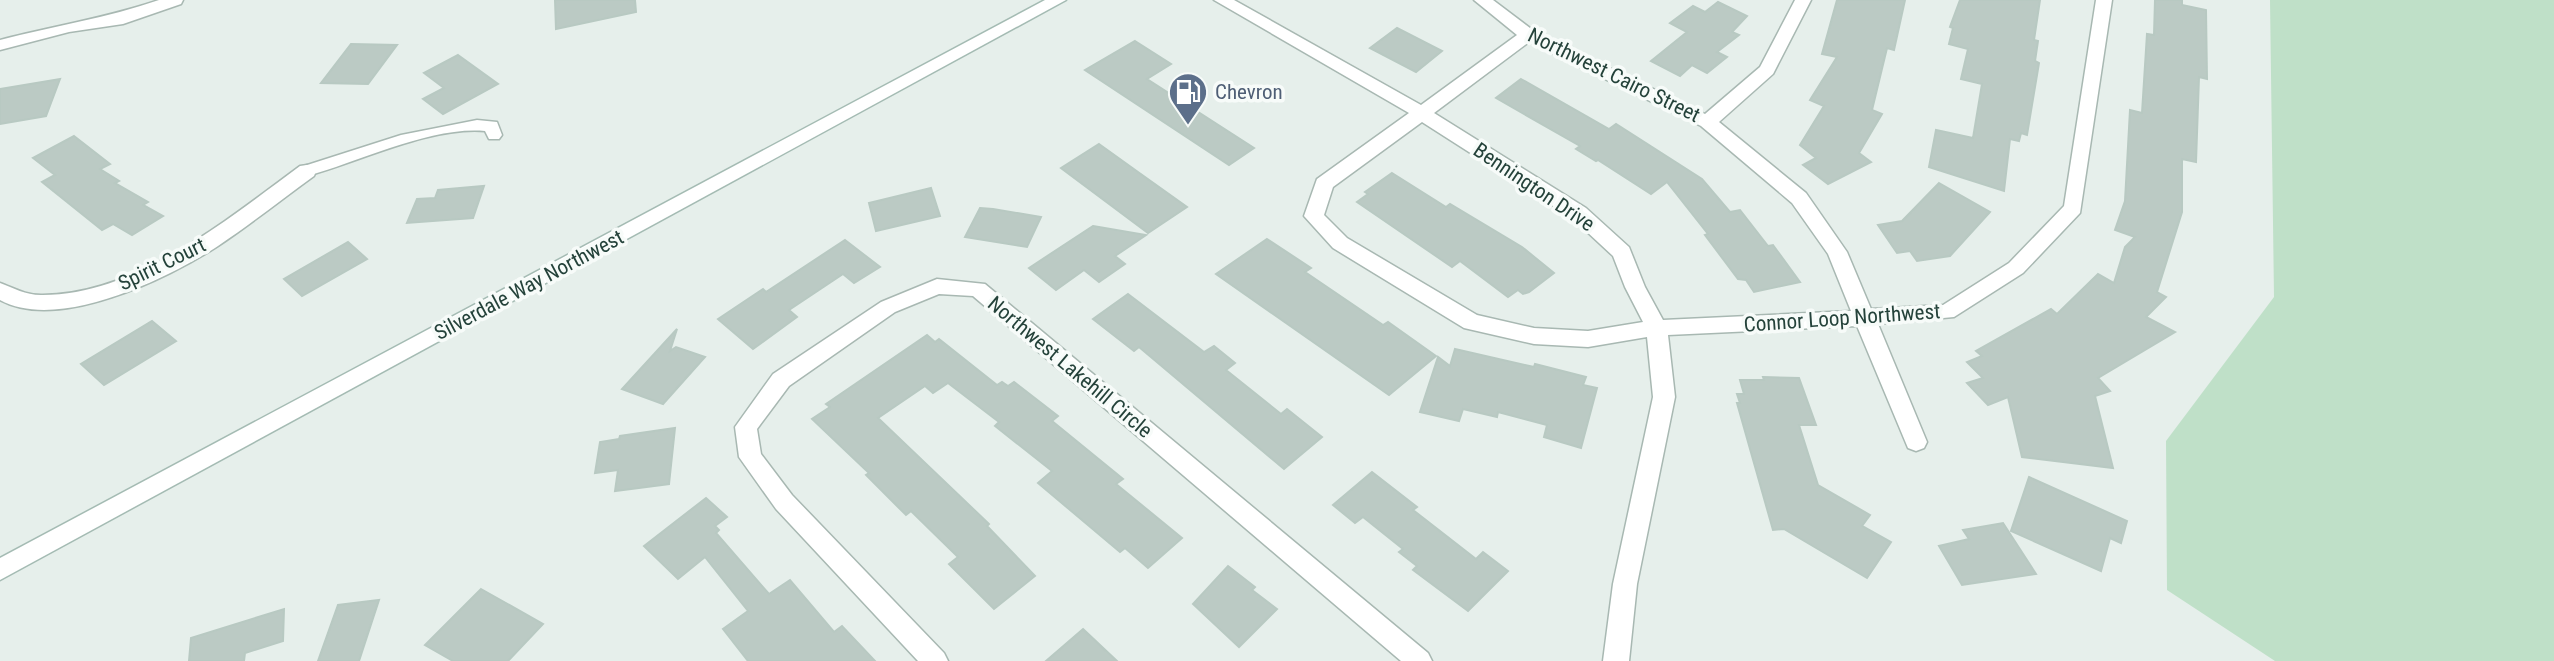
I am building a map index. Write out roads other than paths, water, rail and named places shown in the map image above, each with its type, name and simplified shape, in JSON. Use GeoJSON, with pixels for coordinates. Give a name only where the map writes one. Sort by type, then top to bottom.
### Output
{"type":"FeatureCollection","features":[{"type":"Feature","properties":{"kind":"street"},"geometry":{"type":"LineString","coordinates":[[0,45],[69,27],[117,20],[175,0]]}},
{"type":"Feature","properties":{"kind":"street","name":"Silverdale Way Northwest"},"geometry":{"type":"LineString","coordinates":[[0,570],[1058,0]]}},
{"type":"Feature","properties":{"kind":"street","name":"Bennington Drive"},"geometry":{"type":"LineString","coordinates":[[1222,0],[1420,112],[1588,220],[1622,252],[1635,287],[1657,328],[1664,397],[1611,658]]}},
{"type":"Feature","properties":{"kind":"street","name":"Northwest Cairo Street"},"geometry":{"type":"LineString","coordinates":[[1482,0],[1528,35],[1707,122],[1799,198],[1838,252],[1916,442]]}},
{"type":"Feature","properties":{"kind":"street"},"geometry":{"type":"LineString","coordinates":[[1707,122],[1767,70],[1803,0]]}},
{"type":"Feature","properties":{"kind":"street","name":"Connor Loop Northwest"},"geometry":{"type":"LineString","coordinates":[[1420,112],[1324,184],[1314,216],[1340,243],[1471,322],[1534,336],[1588,339],[1657,328],[1947,312],[2016,268],[2073,208],[2104,0]]}},
{"type":"Feature","properties":{"kind":"street"},"geometry":{"type":"LineString","coordinates":[[1420,112],[1528,35]]}},
{"type":"Feature","properties":{"kind":"street","name":"Spirit Court"},"geometry":{"type":"LineString","coordinates":[[0,291],[18,300],[43,303],[89,298],[140,278],[209,243],[307,171]]}},
{"type":"Feature","properties":{"kind":"street","name":"Northwest Lakehill Circle"},"geometry":{"type":"LineString","coordinates":[[935,661],[784,502],[750,457],[746,427],[781,380],[888,307],[937,286],[978,289],[1419,661]]}},
{"type":"Feature","properties":{"kind":"lane"},"geometry":{"type":"LineString","coordinates":[[307,171],[369,149],[465,126],[482,123],[492,126],[494,135]]}},
{"type":"Feature","properties":{"kind":"place","name":"Chevron"},"geometry":{"type":"Point","coordinates":[1188,126]}}]}
